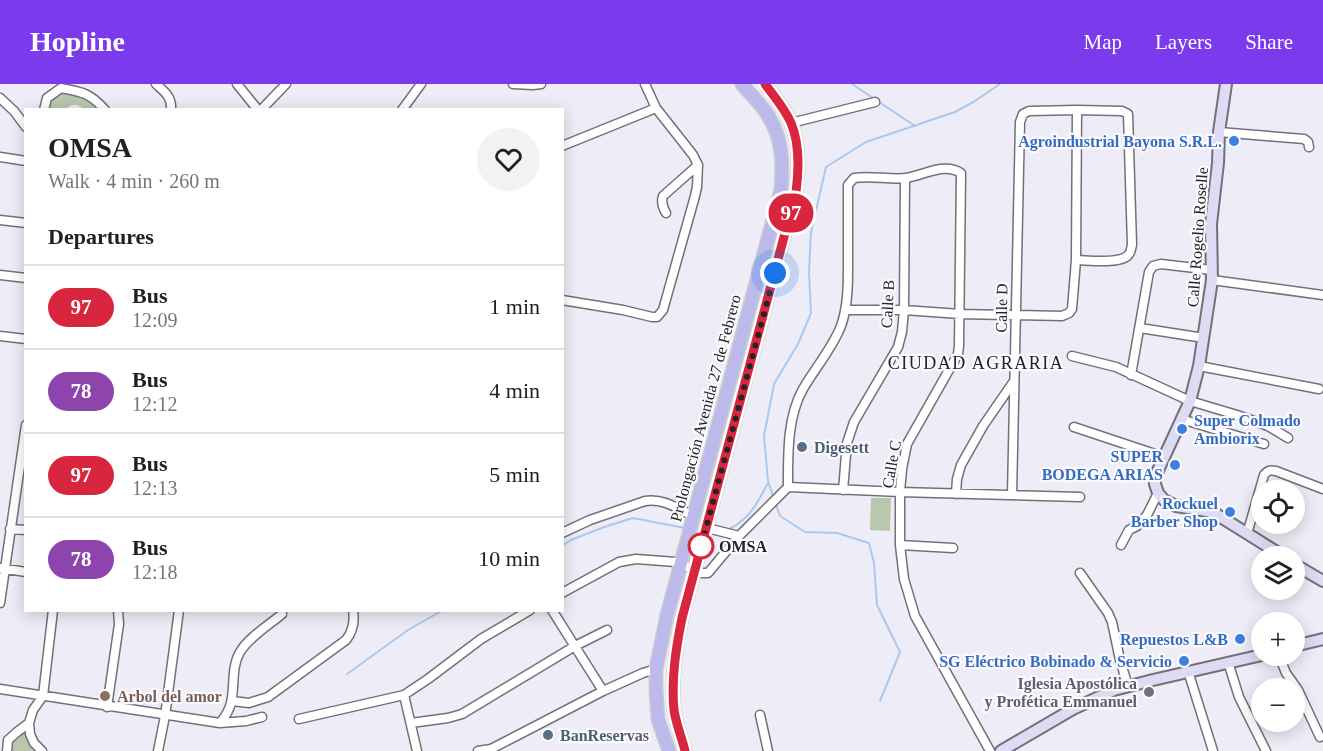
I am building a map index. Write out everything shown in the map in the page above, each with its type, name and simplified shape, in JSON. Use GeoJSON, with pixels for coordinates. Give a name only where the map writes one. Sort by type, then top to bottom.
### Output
{"type":"FeatureCollection","features":[{"type":"Feature","properties":{"kind":"main road","name":"Prolongación Avenida 27 de Febrero"},"geometry":{"type":"LineString","coordinates":[[669,751],[658,719],[656,669],[667,615],[781,190],[783,170],[777,134],[769,117],[742,84]]}},
{"type":"Feature","properties":{"kind":"main road","name":"Prolongación Avenida 27 de Febrero"},"geometry":{"type":"LineString","coordinates":[[685,751],[674,712],[673,682],[682,618],[796,192],[798,157],[791,123],[765,84]]}},
{"type":"Feature","properties":{"kind":"street"},"geometry":{"type":"LineString","coordinates":[[156,84],[168,94],[172,103],[171,108]]}},
{"type":"Feature","properties":{"kind":"street"},"geometry":{"type":"LineString","coordinates":[[237,84],[258,108]]}},
{"type":"Feature","properties":{"kind":"street"},"geometry":{"type":"LineString","coordinates":[[262,108],[286,84]]}},
{"type":"Feature","properties":{"kind":"street"},"geometry":{"type":"LineString","coordinates":[[403,108],[421,84]]}},
{"type":"Feature","properties":{"kind":"street"},"geometry":{"type":"LineString","coordinates":[[513,84],[541,84]]}},
{"type":"Feature","properties":{"kind":"street"},"geometry":{"type":"LineString","coordinates":[[564,300],[652,317],[660,314],[695,196],[698,165],[693,155],[656,108],[645,84]]}},
{"type":"Feature","properties":{"kind":"street","name":"Calle Rogelio Roselle"},"geometry":{"type":"LineString","coordinates":[[1158,493],[1155,477],[1190,402],[1199,366],[1212,275],[1211,224],[1219,132],[1226,84]]}},
{"type":"Feature","properties":{"kind":"street"},"geometry":{"type":"LineString","coordinates":[[44,108],[47,98],[61,88],[81,92],[94,98],[103,108]]}},
{"type":"Feature","properties":{"kind":"street"},"geometry":{"type":"LineString","coordinates":[[0,98],[24,124]]}},
{"type":"Feature","properties":{"kind":"street"},"geometry":{"type":"LineString","coordinates":[[791,123],[875,102]]}},
{"type":"Feature","properties":{"kind":"street"},"geometry":{"type":"LineString","coordinates":[[564,145],[656,108]]}},
{"type":"Feature","properties":{"kind":"street"},"geometry":{"type":"LineString","coordinates":[[845,310],[1062,316],[1070,313],[1076,260],[1077,110],[1122,111],[1128,114],[1132,245],[1129,254],[1123,259],[1076,260]]}},
{"type":"Feature","properties":{"kind":"street","name":"Calle D"},"geometry":{"type":"LineString","coordinates":[[1011,495],[1020,122],[1023,114],[1029,111],[1077,110]]}},
{"type":"Feature","properties":{"kind":"street"},"geometry":{"type":"LineString","coordinates":[[1219,132],[1304,140],[1308,142],[1309,147]]}},
{"type":"Feature","properties":{"kind":"street"},"geometry":{"type":"LineString","coordinates":[[0,158],[24,161]]}},
{"type":"Feature","properties":{"kind":"street"},"geometry":{"type":"LineString","coordinates":[[666,213],[663,208],[663,196],[698,165]]}},
{"type":"Feature","properties":{"kind":"street","name":"Calle C"},"geometry":{"type":"LineString","coordinates":[[905,178],[946,168],[961,173],[958,354],[907,444],[900,492],[900,545],[904,579],[915,616],[990,751]]}},
{"type":"Feature","properties":{"kind":"street"},"geometry":{"type":"LineString","coordinates":[[564,592],[620,562],[670,561],[681,563],[694,571],[708,573],[739,536],[785,490],[792,419],[796,404],[802,390],[841,327],[845,310],[848,279],[848,185],[854,177],[905,178]]}},
{"type":"Feature","properties":{"kind":"street","name":"Calle B"},"geometry":{"type":"LineString","coordinates":[[843,490],[847,443],[854,422],[898,347],[902,332],[905,178]]}},
{"type":"Feature","properties":{"kind":"street"},"geometry":{"type":"LineString","coordinates":[[0,220],[24,223]]}},
{"type":"Feature","properties":{"kind":"street"},"geometry":{"type":"LineString","coordinates":[[1131,375],[1149,272],[1153,266],[1161,264],[1323,295]]}},
{"type":"Feature","properties":{"kind":"street"},"geometry":{"type":"LineString","coordinates":[[0,275],[24,278]]}},
{"type":"Feature","properties":{"kind":"street"},"geometry":{"type":"LineString","coordinates":[[1140,328],[1203,338]]}},
{"type":"Feature","properties":{"kind":"street"},"geometry":{"type":"LineString","coordinates":[[0,336],[24,339]]}},
{"type":"Feature","properties":{"kind":"street"},"geometry":{"type":"LineString","coordinates":[[1072,356],[1110,365],[1190,402],[1268,426],[1288,438]]}},
{"type":"Feature","properties":{"kind":"street"},"geometry":{"type":"LineString","coordinates":[[1199,366],[1319,389]]}},
{"type":"Feature","properties":{"kind":"street"},"geometry":{"type":"LineString","coordinates":[[956,494],[961,465],[983,426],[1015,380]]}},
{"type":"Feature","properties":{"kind":"street"},"geometry":{"type":"LineString","coordinates":[[1181,419],[1264,444]]}},
{"type":"Feature","properties":{"kind":"street"},"geometry":{"type":"LineString","coordinates":[[1074,427],[1164,457]]}},
{"type":"Feature","properties":{"kind":"street"},"geometry":{"type":"LineString","coordinates":[[0,603],[2,568],[24,438]]}},
{"type":"Feature","properties":{"kind":"street"},"geometry":{"type":"LineString","coordinates":[[1247,534],[1267,471],[1276,471],[1323,489]]}},
{"type":"Feature","properties":{"kind":"street"},"geometry":{"type":"LineString","coordinates":[[785,490],[1080,497]]}},
{"type":"Feature","properties":{"kind":"street"},"geometry":{"type":"LineString","coordinates":[[1121,545],[1129,530],[1137,526],[1147,515],[1158,493],[1164,500],[1176,506],[1216,514],[1267,546]]}},
{"type":"Feature","properties":{"kind":"street"},"geometry":{"type":"LineString","coordinates":[[564,532],[601,516],[654,499],[670,504],[693,516]]}},
{"type":"Feature","properties":{"kind":"street"},"geometry":{"type":"LineString","coordinates":[[706,528],[739,536]]}},
{"type":"Feature","properties":{"kind":"street"},"geometry":{"type":"LineString","coordinates":[[10,529],[24,530]]}},
{"type":"Feature","properties":{"kind":"street"},"geometry":{"type":"LineString","coordinates":[[900,545],[953,548]]}},
{"type":"Feature","properties":{"kind":"street"},"geometry":{"type":"LineString","coordinates":[[2,568],[24,572]]}},
{"type":"Feature","properties":{"kind":"street"},"geometry":{"type":"LineString","coordinates":[[1305,571],[1323,582]]}},
{"type":"Feature","properties":{"kind":"street"},"geometry":{"type":"LineString","coordinates":[[1080,573],[1112,622],[1128,686]]}},
{"type":"Feature","properties":{"kind":"street"},"geometry":{"type":"LineString","coordinates":[[42,751],[34,743],[30,734],[30,723],[33,710],[43,696],[53,612]]}},
{"type":"Feature","properties":{"kind":"street"},"geometry":{"type":"LineString","coordinates":[[107,707],[119,624],[118,612]]}},
{"type":"Feature","properties":{"kind":"street"},"geometry":{"type":"LineString","coordinates":[[158,751],[165,716],[178,612]]}},
{"type":"Feature","properties":{"kind":"street"},"geometry":{"type":"LineString","coordinates":[[232,701],[249,703],[264,698],[346,640],[352,632],[353,612]]}},
{"type":"Feature","properties":{"kind":"street"},"geometry":{"type":"LineString","coordinates":[[299,720],[404,695],[481,639],[527,612]]}},
{"type":"Feature","properties":{"kind":"street"},"geometry":{"type":"LineString","coordinates":[[553,612],[603,691]]}},
{"type":"Feature","properties":{"kind":"street"},"geometry":{"type":"LineString","coordinates":[[220,723],[232,701],[236,660],[240,652],[245,645],[282,614]]}},
{"type":"Feature","properties":{"kind":"street"},"geometry":{"type":"LineString","coordinates":[[411,723],[462,714],[575,646],[607,630]]}},
{"type":"Feature","properties":{"kind":"street"},"geometry":{"type":"LineString","coordinates":[[1305,643],[1323,639]]}},
{"type":"Feature","properties":{"kind":"street"},"geometry":{"type":"LineString","coordinates":[[1001,751],[1086,702],[1128,686],[1251,657]]}},
{"type":"Feature","properties":{"kind":"street"},"geometry":{"type":"LineString","coordinates":[[1228,662],[1239,697],[1266,751]]}},
{"type":"Feature","properties":{"kind":"street"},"geometry":{"type":"LineString","coordinates":[[1283,666],[1298,690],[1320,737]]}},
{"type":"Feature","properties":{"kind":"street"},"geometry":{"type":"LineString","coordinates":[[478,751],[492,749],[603,691],[656,669]]}},
{"type":"Feature","properties":{"kind":"street"},"geometry":{"type":"LineString","coordinates":[[1188,671],[1213,751]]}},
{"type":"Feature","properties":{"kind":"street"},"geometry":{"type":"LineString","coordinates":[[0,689],[220,723],[262,717]]}},
{"type":"Feature","properties":{"kind":"street"},"geometry":{"type":"LineString","coordinates":[[404,695],[417,751]]}},
{"type":"Feature","properties":{"kind":"street"},"geometry":{"type":"LineString","coordinates":[[760,715],[768,751]]}},
{"type":"Feature","properties":{"kind":"street"},"geometry":{"type":"LineString","coordinates":[[8,751],[8,740],[30,723]]}},
{"type":"Feature","properties":{"kind":"green space"},"geometry":{"type":"Polygon","coordinates":[[[62,93],[86,99],[98,108],[72,105],[67,108],[49,108],[51,100],[62,93]]]}},
{"type":"Feature","properties":{"kind":"green space"},"geometry":{"type":"Polygon","coordinates":[[[871,498],[891,498],[890,531],[870,530],[871,498]]]}},
{"type":"Feature","properties":{"kind":"green space"},"geometry":{"type":"Polygon","coordinates":[[[26,729],[37,751],[10,751],[11,742],[26,729]]]}},
{"type":"Feature","properties":{"kind":"waterway"},"geometry":{"type":"LineString","coordinates":[[852,84],[915,126]]}},
{"type":"Feature","properties":{"kind":"waterway"},"geometry":{"type":"LineString","coordinates":[[773,496],[768,481],[764,436],[774,384],[798,344],[811,313],[809,273],[811,232],[826,167],[866,142],[955,112],[1000,84]]}},
{"type":"Feature","properties":{"kind":"waterway"},"geometry":{"type":"LineString","coordinates":[[731,528],[748,514],[768,483]]}},
{"type":"Feature","properties":{"kind":"waterway"},"geometry":{"type":"LineString","coordinates":[[775,502],[780,516],[805,532],[837,533],[869,543],[874,563],[877,605],[900,652],[880,701]]}},
{"type":"Feature","properties":{"kind":"waterway"},"geometry":{"type":"LineString","coordinates":[[564,545],[604,527],[633,518],[685,528]]}},
{"type":"Feature","properties":{"kind":"waterway"},"geometry":{"type":"LineString","coordinates":[[347,674],[408,630],[440,612]]}},
{"type":"Feature","properties":{"kind":"bus line","name":"97"},"geometry":{"type":"LineString","coordinates":[[685,751],[674,712],[673,682],[682,618],[796,192],[798,157],[791,123],[765,84]]}},
{"type":"Feature","properties":{"kind":"place","name":"Agroindustrial Bayona S.R.L."},"geometry":{"type":"Point","coordinates":[1234,141]}},
{"type":"Feature","properties":{"kind":"place","name":"Super Colmado Ambiorix"},"geometry":{"type":"Point","coordinates":[1182,429]}},
{"type":"Feature","properties":{"kind":"place","name":"Digesett"},"geometry":{"type":"Point","coordinates":[802,447]}},
{"type":"Feature","properties":{"kind":"place","name":"SUPER BODEGA ARIAS"},"geometry":{"type":"Point","coordinates":[1175,465]}},
{"type":"Feature","properties":{"kind":"place","name":"Rockuel Barber Shop"},"geometry":{"type":"Point","coordinates":[1230,512]}},
{"type":"Feature","properties":{"kind":"place","name":"OMSA"},"geometry":{"type":"Point","coordinates":[701,546]}},
{"type":"Feature","properties":{"kind":"place","name":"Repuestos L&B"},"geometry":{"type":"Point","coordinates":[1240,639]}},
{"type":"Feature","properties":{"kind":"place","name":"SG Eléctrico Bobinado & Servicio"},"geometry":{"type":"Point","coordinates":[1184,661]}},
{"type":"Feature","properties":{"kind":"place","name":"Iglesia Apostólica y Profética Emmanuel"},"geometry":{"type":"Point","coordinates":[1149,692]}},
{"type":"Feature","properties":{"kind":"place","name":"Arbol del amor"},"geometry":{"type":"Point","coordinates":[105,696]}},
{"type":"Feature","properties":{"kind":"place","name":"BanReservas"},"geometry":{"type":"Point","coordinates":[548,735]}},
{"type":"Feature","properties":{"kind":"district","name":"CIUDAD AGRARIA"},"geometry":{"type":"Point","coordinates":[976,363]}},
{"type":"Feature","properties":{"kind":"route"},"geometry":{"type":"LineString","coordinates":[[701,546],[700,550],[775,273]]}}]}
